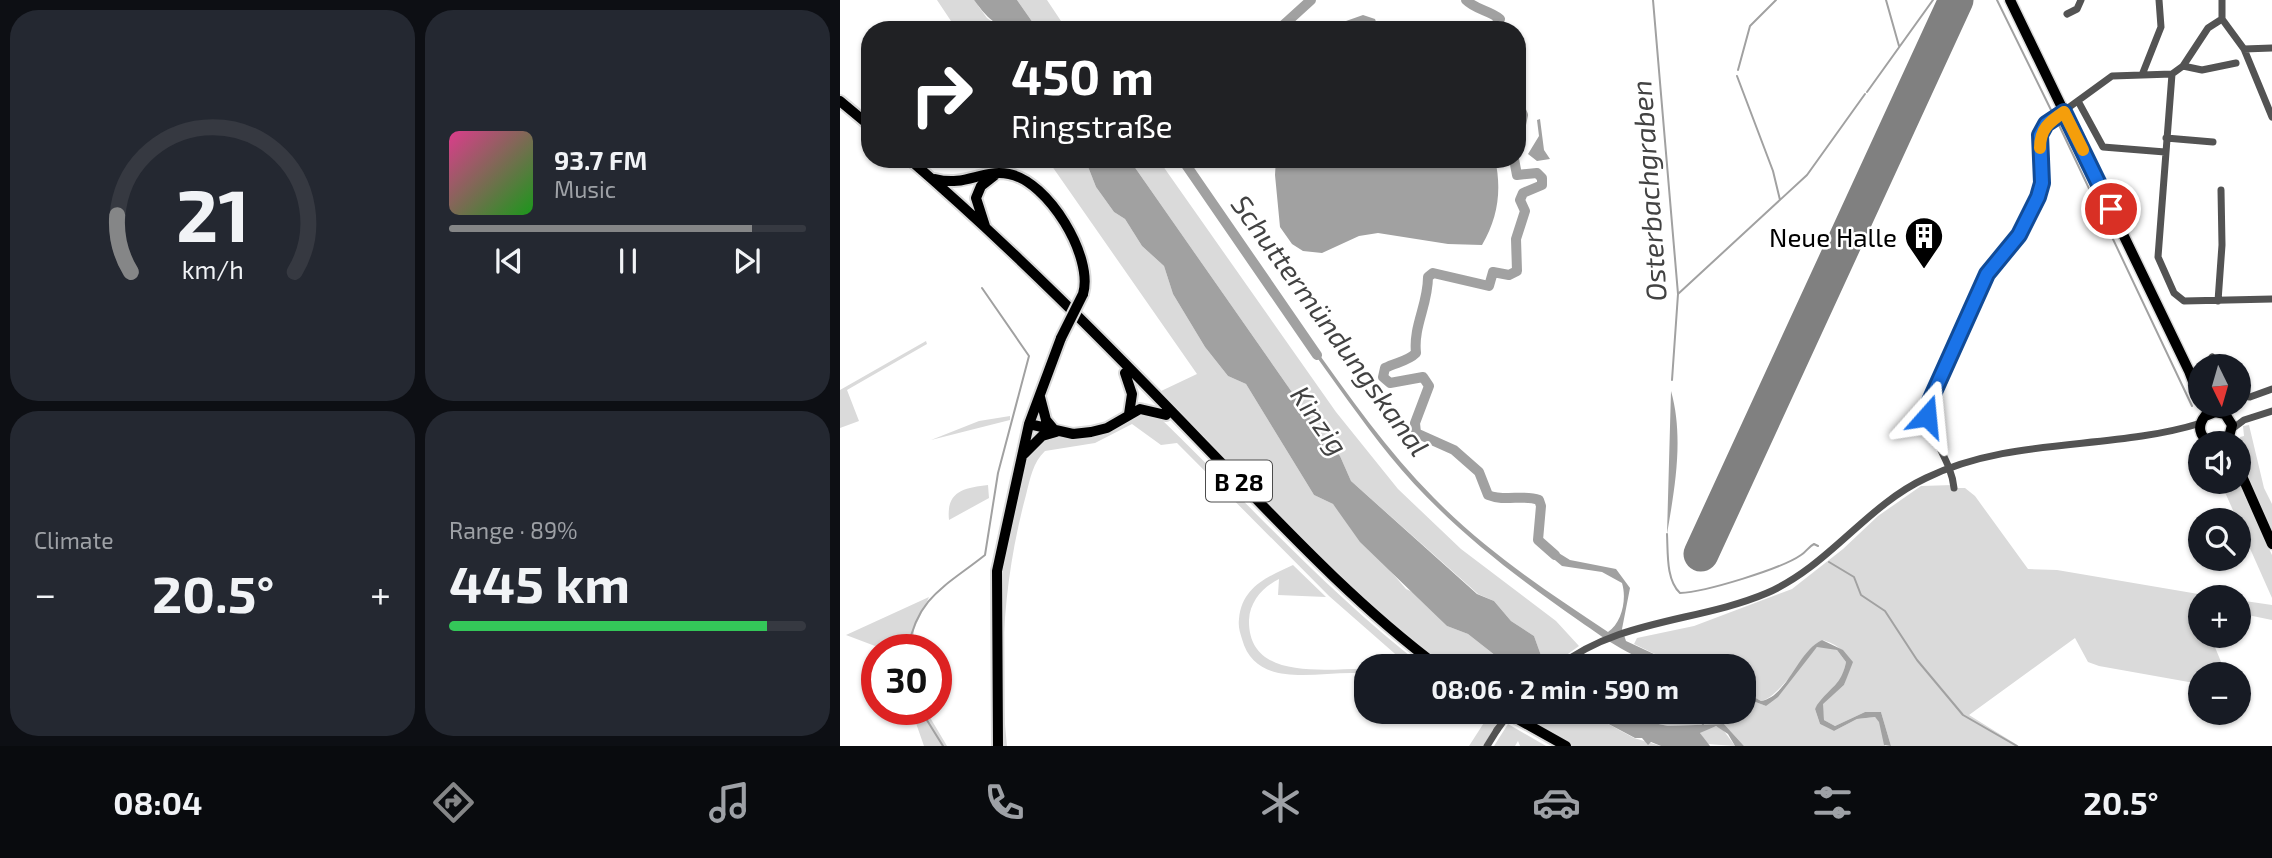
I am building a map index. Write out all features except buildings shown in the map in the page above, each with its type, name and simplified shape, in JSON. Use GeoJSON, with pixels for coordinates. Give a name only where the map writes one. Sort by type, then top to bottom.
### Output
{"type":"FeatureCollection","features":[{"type":"Feature","properties":{"kind":"highway"},"geometry":{"type":"LineString","coordinates":[[840,101],[861,118]]}},
{"type":"Feature","properties":{"kind":"highway"},"geometry":{"type":"LineString","coordinates":[[840,109],[861,126]]}},
{"type":"Feature","properties":{"kind":"highway","name":"B 28"},"geometry":{"type":"LineString","coordinates":[[911,168],[981,231],[1125,373],[1309,562],[1357,607],[1415,654]]}},
{"type":"Feature","properties":{"kind":"highway","name":"B 28"},"geometry":{"type":"LineString","coordinates":[[919,168],[1108,345],[1312,557],[1422,654]]}},
{"type":"Feature","properties":{"kind":"highway"},"geometry":{"type":"LineString","coordinates":[[987,231],[976,198],[981,186],[998,173]]}},
{"type":"Feature","properties":{"kind":"highway"},"geometry":{"type":"LineString","coordinates":[[931,178],[956,183],[998,173],[1025,181],[1057,212],[1083,261],[1086,284],[1061,338],[1029,424],[997,571],[998,746]]}},
{"type":"Feature","properties":{"kind":"highway"},"geometry":{"type":"LineString","coordinates":[[1125,373],[1132,394],[1129,414]]}},
{"type":"Feature","properties":{"kind":"highway"},"geometry":{"type":"LineString","coordinates":[[1040,394],[1046,420],[1056,432]]}},
{"type":"Feature","properties":{"kind":"highway"},"geometry":{"type":"LineString","coordinates":[[1029,424],[1073,434],[1100,430],[1129,414],[1145,409],[1166,415]]}},
{"type":"Feature","properties":{"kind":"highway"},"geometry":{"type":"LineString","coordinates":[[1020,458],[1042,436],[1056,432]]}},
{"type":"Feature","properties":{"kind":"highway"},"geometry":{"type":"LineString","coordinates":[[1515,724],[1552,746]]}},
{"type":"Feature","properties":{"kind":"highway"},"geometry":{"type":"LineString","coordinates":[[1528,724],[1566,746]]}},
{"type":"Feature","properties":{"kind":"main road"},"geometry":{"type":"LineString","coordinates":[[2010,0],[2188,369]]}},
{"type":"Feature","properties":{"kind":"main road"},"geometry":{"type":"LineString","coordinates":[[2205,431],[2203,419],[2207,417]]}},
{"type":"Feature","properties":{"kind":"main road"},"geometry":{"type":"LineString","coordinates":[[2248,494],[2272,544]]}},
{"type":"Feature","properties":{"kind":"street"},"geometry":{"type":"LineString","coordinates":[[2067,14],[2077,9],[2081,0]]}},
{"type":"Feature","properties":{"kind":"street"},"geometry":{"type":"LineString","coordinates":[[2142,75],[2161,27],[2159,0]]}},
{"type":"Feature","properties":{"kind":"street"},"geometry":{"type":"LineString","coordinates":[[2222,0],[2222,19],[2244,49],[2242,62],[2272,117]]}},
{"type":"Feature","properties":{"kind":"street"},"geometry":{"type":"LineString","coordinates":[[1954,488],[1950,467],[1931,434],[1927,416],[1929,403],[1987,274],[2019,235],[2038,197],[2042,183],[2040,135],[2046,124],[2112,76],[2172,74],[2183,66],[2208,28],[2222,19]]}},
{"type":"Feature","properties":{"kind":"street"},"geometry":{"type":"LineString","coordinates":[[2244,49],[2272,48]]}},
{"type":"Feature","properties":{"kind":"street"},"geometry":{"type":"LineString","coordinates":[[2183,66],[2202,70],[2242,62]]}},
{"type":"Feature","properties":{"kind":"street"},"geometry":{"type":"LineString","coordinates":[[2172,74],[2158,262],[2179,297],[2189,301],[2272,299]]}},
{"type":"Feature","properties":{"kind":"street"},"geometry":{"type":"LineString","coordinates":[[2078,101],[2103,147],[2165,152]]}},
{"type":"Feature","properties":{"kind":"street"},"geometry":{"type":"LineString","coordinates":[[2166,138],[2213,142]]}},
{"type":"Feature","properties":{"kind":"street"},"geometry":{"type":"LineString","coordinates":[[2218,301],[2222,245],[2221,190]]}},
{"type":"Feature","properties":{"kind":"street"},"geometry":{"type":"LineString","coordinates":[[2251,397],[2272,389]]}},
{"type":"Feature","properties":{"kind":"street"},"geometry":{"type":"LineString","coordinates":[[2237,431],[2255,416],[2272,411]]}},
{"type":"Feature","properties":{"kind":"street"},"geometry":{"type":"LineString","coordinates":[[2251,415],[2255,416]]}},
{"type":"Feature","properties":{"kind":"street"},"geometry":{"type":"LineString","coordinates":[[1580,654],[1599,643],[1642,627],[1741,602],[1788,583],[1812,568],[1894,497],[1950,467],[2009,451],[2173,431],[2203,419]]}},
{"type":"Feature","properties":{"kind":"street"},"geometry":{"type":"LineString","coordinates":[[2173,431],[2188,435]]}},
{"type":"Feature","properties":{"kind":"street"},"geometry":{"type":"LineString","coordinates":[[1487,746],[1501,724]]}},
{"type":"Feature","properties":{"kind":"shaded area"},"geometry":{"type":"Polygon","coordinates":[[[937,0],[974,0],[991,21],[951,21],[937,0]]]}},
{"type":"Feature","properties":{"kind":"shaded area"},"geometry":{"type":"Polygon","coordinates":[[[974,0],[1017,0],[1032,21],[994,21],[974,0]]]}},
{"type":"Feature","properties":{"kind":"shaded area"},"geometry":{"type":"Polygon","coordinates":[[[1017,0],[1047,0],[1061,21],[1032,21],[1017,0]]]}},
{"type":"Feature","properties":{"kind":"shaded area"},"geometry":{"type":"Polygon","coordinates":[[[1363,15],[1376,21],[1346,21],[1363,15]]]}},
{"type":"Feature","properties":{"kind":"shaded area"},"geometry":{"type":"Polygon","coordinates":[[[1540,119],[1544,150],[1550,159],[1537,161],[1528,154],[1539,136],[1537,120],[1540,119]]]}},
{"type":"Feature","properties":{"kind":"shaded area"},"geometry":{"type":"Polygon","coordinates":[[[1053,168],[1089,168],[1096,187],[1114,212],[1125,219],[1142,246],[1164,266],[1173,294],[1205,347],[1228,376],[1246,384],[1314,495],[1333,504],[1406,589],[1417,594],[1447,626],[1468,634],[1493,654],[1428,654],[1406,637],[1313,552],[1159,392],[1197,374],[1053,168]]]}},
{"type":"Feature","properties":{"kind":"shaded area"},"geometry":{"type":"Polygon","coordinates":[[[1089,168],[1135,168],[1317,428],[1340,456],[1351,481],[1477,594],[1494,601],[1511,621],[1534,636],[1540,654],[1493,654],[1468,634],[1447,626],[1360,542],[1333,504],[1314,495],[1246,384],[1228,376],[1205,347],[1173,294],[1164,266],[1142,246],[1125,219],[1114,212],[1096,187],[1089,168]]]}},
{"type":"Feature","properties":{"kind":"shaded area"},"geometry":{"type":"Polygon","coordinates":[[[1135,168],[1164,168],[1336,412],[1398,489],[1461,549],[1556,621],[1579,646],[1568,654],[1540,654],[1534,636],[1511,621],[1494,601],[1478,594],[1351,481],[1340,456],[1317,428],[1135,168]]]}},
{"type":"Feature","properties":{"kind":"shaded area"},"geometry":{"type":"Polygon","coordinates":[[[1275,168],[1496,168],[1497,204],[1492,225],[1482,245],[1448,244],[1378,233],[1359,236],[1322,253],[1303,251],[1292,244],[1280,227],[1275,168]]]}},
{"type":"Feature","properties":{"kind":"shaded area"},"geometry":{"type":"Polygon","coordinates":[[[926,341],[927,344],[847,390],[859,421],[840,428],[840,390],[926,341]]]}},
{"type":"Feature","properties":{"kind":"shaded area"},"geometry":{"type":"Polygon","coordinates":[[[1311,343],[1400,462],[1434,498],[1496,553],[1539,586],[1608,632],[1617,623],[1622,610],[1622,583],[1602,572],[1562,566],[1543,550],[1549,547],[1570,560],[1616,569],[1630,588],[1622,629],[1626,641],[1654,654],[1631,654],[1614,645],[1527,584],[1454,524],[1390,456],[1308,345],[1311,343]]]}},
{"type":"Feature","properties":{"kind":"shaded area"},"geometry":{"type":"Polygon","coordinates":[[[1671,391],[1678,444],[1667,534],[1671,391]]]}},
{"type":"Feature","properties":{"kind":"shaded area"},"geometry":{"type":"Polygon","coordinates":[[[1140,413],[1157,415],[1320,577],[1408,654],[1395,654],[1329,596],[1177,443],[1161,445],[1132,424],[1095,443],[1045,451],[1035,466],[1018,526],[1008,588],[1003,651],[1007,746],[1001,746],[1002,572],[1029,455],[1040,441],[1056,436],[1074,437],[1140,413]]]}},
{"type":"Feature","properties":{"kind":"shaded area"},"geometry":{"type":"Polygon","coordinates":[[[1010,416],[1010,420],[931,440],[979,421],[1010,416]]]}},
{"type":"Feature","properties":{"kind":"shaded area"},"geometry":{"type":"Polygon","coordinates":[[[2249,425],[2250,431],[2244,431],[2243,426],[2249,425]]]}},
{"type":"Feature","properties":{"kind":"shaded area"},"geometry":{"type":"Polygon","coordinates":[[[2251,433],[2264,488],[2272,504],[2272,534],[2251,488],[2251,433]]]}},
{"type":"Feature","properties":{"kind":"shaded area"},"geometry":{"type":"Polygon","coordinates":[[[988,485],[989,498],[949,520],[950,503],[958,493],[988,485]]]}},
{"type":"Feature","properties":{"kind":"shaded area"},"geometry":{"type":"Polygon","coordinates":[[[1953,485],[1954,488],[1965,488],[1975,496],[2028,569],[2057,570],[2188,592],[2188,648],[2215,648],[2221,662],[2188,662],[2188,682],[2088,662],[2075,638],[1969,715],[2019,746],[1891,746],[1881,712],[1865,712],[1835,726],[1824,720],[1822,704],[1844,685],[1850,665],[1840,649],[1828,642],[1822,640],[1776,692],[1761,701],[1756,698],[1756,654],[1655,654],[1634,644],[1637,638],[1694,626],[1792,589],[1843,549],[1878,516],[1921,486],[1953,485]]]}},
{"type":"Feature","properties":{"kind":"shaded area"},"geometry":{"type":"Polygon","coordinates":[[[2226,494],[2243,494],[2250,508],[2232,508],[2226,494]]]}},
{"type":"Feature","properties":{"kind":"shaded area"},"geometry":{"type":"Polygon","coordinates":[[[2251,511],[2272,555],[2272,598],[2251,551],[2251,511]]]}},
{"type":"Feature","properties":{"kind":"shaded area"},"geometry":{"type":"Polygon","coordinates":[[[1293,565],[1326,597],[1278,595],[1279,579],[1268,586],[1258,595],[1249,620],[1252,640],[1261,654],[1292,667],[1354,669],[1354,673],[1277,673],[1262,667],[1250,656],[1239,625],[1241,608],[1251,591],[1265,579],[1293,565]]]}},
{"type":"Feature","properties":{"kind":"shaded area"},"geometry":{"type":"Polygon","coordinates":[[[929,597],[914,634],[861,634],[861,641],[846,635],[929,597]]]}},
{"type":"Feature","properties":{"kind":"shaded area"},"geometry":{"type":"Polygon","coordinates":[[[2251,602],[2272,605],[2272,620],[2251,616],[2251,602]]]}},
{"type":"Feature","properties":{"kind":"shaded area"},"geometry":{"type":"Polygon","coordinates":[[[1822,640],[1843,650],[1853,662],[1844,685],[1823,704],[1824,720],[1835,726],[1865,712],[1881,712],[1891,746],[1884,745],[1879,722],[1875,717],[1857,719],[1834,731],[1820,724],[1815,709],[1838,681],[1846,662],[1837,650],[1817,647],[1778,697],[1766,706],[1756,702],[1756,698],[1761,701],[1778,691],[1813,646],[1822,640]]]}},
{"type":"Feature","properties":{"kind":"shaded area"},"geometry":{"type":"Polygon","coordinates":[[[1822,645],[1837,650],[1846,662],[1841,682],[1815,709],[1820,724],[1834,731],[1857,719],[1875,717],[1880,722],[1885,746],[1744,746],[1724,724],[1756,724],[1756,702],[1766,706],[1817,647],[1822,645]]]}},
{"type":"Feature","properties":{"kind":"shaded area"},"geometry":{"type":"Polygon","coordinates":[[[1483,724],[1497,724],[1483,746],[1469,746],[1483,724]]]}},
{"type":"Feature","properties":{"kind":"shaded area"},"geometry":{"type":"Polygon","coordinates":[[[1508,724],[1546,746],[1520,746],[1518,741],[1515,746],[1494,746],[1508,724]]]}},
{"type":"Feature","properties":{"kind":"shaded area"},"geometry":{"type":"Polygon","coordinates":[[[1534,724],[1608,724],[1634,738],[1661,746],[1573,746],[1534,724]]]}},
{"type":"Feature","properties":{"kind":"shaded area"},"geometry":{"type":"Polygon","coordinates":[[[1609,724],[1724,724],[1744,746],[1735,746],[1728,734],[1716,726],[1700,733],[1710,746],[1661,746],[1651,742],[1648,745],[1642,738],[1635,738],[1609,724]]]}},
{"type":"Feature","properties":{"kind":"shaded area"},"geometry":{"type":"Polygon","coordinates":[[[1658,724],[1724,724],[1668,726],[1658,724]]]}},
{"type":"Feature","properties":{"kind":"shaded area"},"geometry":{"type":"Polygon","coordinates":[[[917,725],[935,725],[947,746],[924,746],[917,725]]]}},
{"type":"Feature","properties":{"kind":"shaded area"},"geometry":{"type":"Polygon","coordinates":[[[1713,726],[1721,727],[1735,746],[1707,744],[1700,733],[1713,726]]]}},
{"type":"Feature","properties":{"kind":"waterway","name":"Schuttermündungskanal"},"geometry":{"type":"LineString","coordinates":[[1288,21],[1311,0]]}},
{"type":"Feature","properties":{"kind":"waterway"},"geometry":{"type":"LineString","coordinates":[[1466,0],[1500,19],[1499,21]]}},
{"type":"Feature","properties":{"kind":"waterway","name":"Osterbachgraben"},"geometry":{"type":"LineString","coordinates":[[1653,0],[1678,294],[1672,380]]}},
{"type":"Feature","properties":{"kind":"waterway"},"geometry":{"type":"LineString","coordinates":[[1738,70],[1750,26],[1776,0]]}},
{"type":"Feature","properties":{"kind":"waterway"},"geometry":{"type":"LineString","coordinates":[[1886,0],[1899,46]]}},
{"type":"Feature","properties":{"kind":"waterway"},"geometry":{"type":"LineString","coordinates":[[1867,92],[1933,0]]}},
{"type":"Feature","properties":{"kind":"waterway"},"geometry":{"type":"LineString","coordinates":[[1997,0],[2052,112]]}},
{"type":"Feature","properties":{"kind":"waterway"},"geometry":{"type":"LineString","coordinates":[[1737,76],[1773,171],[1780,200]]}},
{"type":"Feature","properties":{"kind":"waterway"},"geometry":{"type":"LineString","coordinates":[[1678,294],[1807,175],[1865,94]]}},
{"type":"Feature","properties":{"kind":"waterway"},"geometry":{"type":"LineString","coordinates":[[2058,123],[2188,398]]}},
{"type":"Feature","properties":{"kind":"waterway","name":"Schuttermündungskanal"},"geometry":{"type":"LineString","coordinates":[[1188,168],[1317,355]]}},
{"type":"Feature","properties":{"kind":"waterway"},"geometry":{"type":"LineString","coordinates":[[1516,168],[1517,175],[1537,173],[1542,178],[1542,185],[1523,193],[1520,200],[1525,211],[1516,239],[1517,271],[1509,275],[1493,272],[1489,286],[1433,273],[1428,277],[1416,353],[1385,368],[1383,377],[1390,383],[1423,377],[1429,386],[1415,423],[1416,433],[1454,450],[1479,472],[1488,495],[1539,500],[1541,506],[1538,540],[1555,555]]}},
{"type":"Feature","properties":{"kind":"waterway"},"geometry":{"type":"LineString","coordinates":[[911,634],[918,617],[935,594],[985,555],[998,473],[1029,356],[982,288]]}},
{"type":"Feature","properties":{"kind":"waterway","name":"Osterbachgraben"},"geometry":{"type":"LineString","coordinates":[[1667,534],[1670,574],[1680,593],[1707,589],[1761,573],[1791,561],[1814,544],[1818,546]]}},
{"type":"Feature","properties":{"kind":"waterway"},"geometry":{"type":"LineString","coordinates":[[1829,562],[1854,577],[1861,595],[1885,611],[1917,660],[1963,715],[2017,746]]}},
{"type":"Feature","properties":{"kind":"waterway"},"geometry":{"type":"LineString","coordinates":[[930,725],[943,746]]}},
{"type":"Feature","properties":{"kind":"runway"},"geometry":{"type":"LineString","coordinates":[[1701,554],[1956,0]]}},
{"type":"Feature","properties":{"kind":"slow traffic"},"geometry":{"type":"LineString","coordinates":[[2040,148],[2040,135],[2046,124],[2064,112],[2083,150]]}},
{"type":"Feature","properties":{"kind":"place","name":"Neue Halle"},"geometry":{"type":"Point","coordinates":[1924,270]}},
{"type":"Feature","properties":{"kind":"route"},"geometry":{"type":"LineString","coordinates":[[1927,416],[1929,403],[1987,274],[2019,235],[2038,197],[2042,183],[2040,135],[2046,124],[2064,112],[2111,209]]}},
{"type":"Feature","properties":{"kind":"water label","name":"Kinzig"},"geometry":{"type":"Point","coordinates":[1320,420]}}]}
